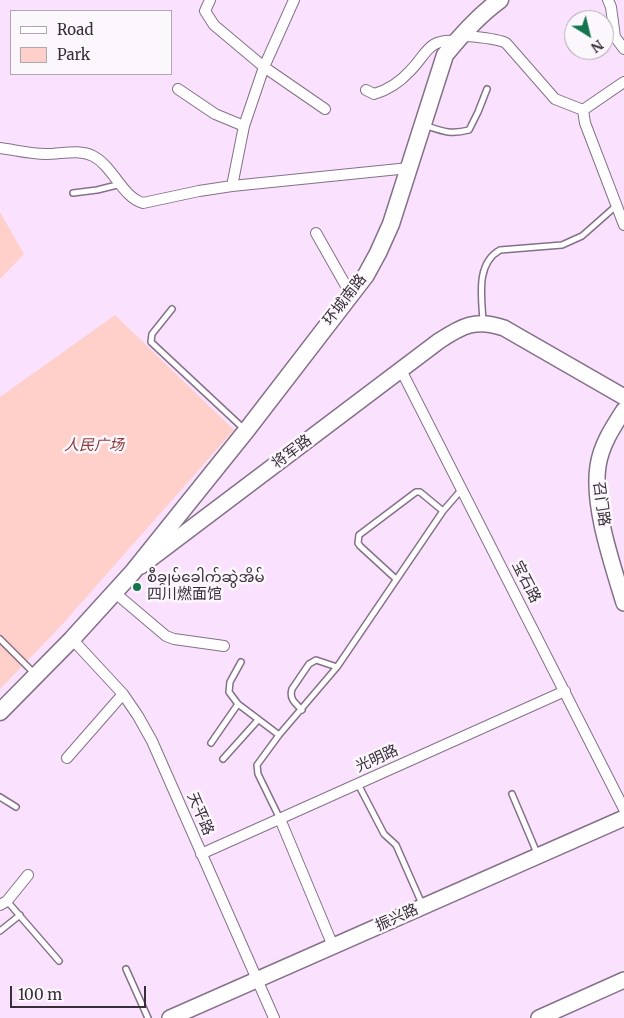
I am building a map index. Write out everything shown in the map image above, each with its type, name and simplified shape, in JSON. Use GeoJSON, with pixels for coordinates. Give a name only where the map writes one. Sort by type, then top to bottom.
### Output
{"type":"FeatureCollection","features":[{"type":"Feature","properties":{"kind":"main road","name":"环城南路"},"geometry":{"type":"LineString","coordinates":[[132,573],[246,430],[366,274],[378,253],[390,224],[445,55],[485,11],[500,0]]}},
{"type":"Feature","properties":{"kind":"main road","name":"将军路"},"geometry":{"type":"LineString","coordinates":[[0,712],[72,639],[132,573],[453,332],[483,322]]}},
{"type":"Feature","properties":{"kind":"main road"},"geometry":{"type":"LineString","coordinates":[[483,322],[492,323],[515,333],[624,397]]}},
{"type":"Feature","properties":{"kind":"main road","name":"召门路"},"geometry":{"type":"LineString","coordinates":[[624,410],[604,443],[597,479],[597,493],[602,519],[624,602]]}},
{"type":"Feature","properties":{"kind":"main road"},"geometry":{"type":"LineString","coordinates":[[192,499],[200,510],[211,514]]}},
{"type":"Feature","properties":{"kind":"main road","name":"振兴路"},"geometry":{"type":"LineString","coordinates":[[170,1018],[624,818]]}},
{"type":"Feature","properties":{"kind":"main road"},"geometry":{"type":"LineString","coordinates":[[541,1018],[623,982]]}},
{"type":"Feature","properties":{"kind":"street"},"geometry":{"type":"LineString","coordinates":[[210,0],[205,11],[214,25],[264,67],[325,109]]}},
{"type":"Feature","properties":{"kind":"street"},"geometry":{"type":"LineString","coordinates":[[232,186],[244,126],[264,67],[294,0]]}},
{"type":"Feature","properties":{"kind":"street"},"geometry":{"type":"LineString","coordinates":[[608,0],[611,7],[615,37],[624,48]]}},
{"type":"Feature","properties":{"kind":"street"},"geometry":{"type":"LineString","coordinates":[[366,90],[374,94],[385,91],[412,70],[431,46],[443,39],[500,40],[506,43],[555,99],[583,110]]}},
{"type":"Feature","properties":{"kind":"street"},"geometry":{"type":"LineString","coordinates":[[583,110],[624,82]]}},
{"type":"Feature","properties":{"kind":"street"},"geometry":{"type":"LineString","coordinates":[[178,89],[215,114],[244,126]]}},
{"type":"Feature","properties":{"kind":"street"},"geometry":{"type":"LineString","coordinates":[[583,110],[585,123],[624,225]]}},
{"type":"Feature","properties":{"kind":"street"},"geometry":{"type":"LineString","coordinates":[[0,148],[45,154],[83,152],[94,156],[105,164],[135,200],[143,202],[199,190],[408,168]]}},
{"type":"Feature","properties":{"kind":"street"},"geometry":{"type":"LineString","coordinates":[[316,233],[350,293]]}},
{"type":"Feature","properties":{"kind":"street","name":"宝石路"},"geometry":{"type":"LineString","coordinates":[[401,370],[624,808]]}},
{"type":"Feature","properties":{"kind":"street"},"geometry":{"type":"LineString","coordinates":[[114,592],[166,636],[174,639],[224,646]]}},
{"type":"Feature","properties":{"kind":"street","name":"天平路"},"geometry":{"type":"LineString","coordinates":[[72,639],[123,694],[152,741],[274,1018]]}},
{"type":"Feature","properties":{"kind":"street","name":"光明路"},"geometry":{"type":"LineString","coordinates":[[201,854],[564,691]]}},
{"type":"Feature","properties":{"kind":"street"},"geometry":{"type":"LineString","coordinates":[[67,758],[123,694]]}},
{"type":"Feature","properties":{"kind":"street"},"geometry":{"type":"LineString","coordinates":[[280,819],[333,946]]}},
{"type":"Feature","properties":{"kind":"street"},"geometry":{"type":"LineString","coordinates":[[4,903],[28,876]]}},
{"type":"Feature","properties":{"kind":"lane"},"geometry":{"type":"LineString","coordinates":[[421,124],[455,134],[469,130],[488,89]]}},
{"type":"Feature","properties":{"kind":"lane"},"geometry":{"type":"LineString","coordinates":[[73,193],[121,184]]}},
{"type":"Feature","properties":{"kind":"lane"},"geometry":{"type":"LineString","coordinates":[[483,322],[481,285],[485,265],[491,255],[500,250],[562,245],[582,236],[617,206]]}},
{"type":"Feature","properties":{"kind":"lane"},"geometry":{"type":"LineString","coordinates":[[172,309],[152,334],[151,342],[246,430]]}},
{"type":"Feature","properties":{"kind":"lane"},"geometry":{"type":"LineString","coordinates":[[280,819],[258,774],[257,765],[279,735],[337,667],[443,511],[462,489]]}},
{"type":"Feature","properties":{"kind":"lane"},"geometry":{"type":"LineString","coordinates":[[396,579],[360,546],[358,542],[360,535],[416,492],[420,492],[443,511]]}},
{"type":"Feature","properties":{"kind":"lane"},"geometry":{"type":"LineString","coordinates":[[0,640],[36,676]]}},
{"type":"Feature","properties":{"kind":"lane"},"geometry":{"type":"LineString","coordinates":[[302,710],[291,699],[290,694],[309,664],[316,660],[337,667]]}},
{"type":"Feature","properties":{"kind":"lane"},"geometry":{"type":"LineString","coordinates":[[241,662],[230,682],[229,692],[238,704],[279,735]]}},
{"type":"Feature","properties":{"kind":"lane"},"geometry":{"type":"LineString","coordinates":[[211,743],[238,704]]}},
{"type":"Feature","properties":{"kind":"lane"},"geometry":{"type":"LineString","coordinates":[[223,759],[258,720]]}},
{"type":"Feature","properties":{"kind":"lane"},"geometry":{"type":"LineString","coordinates":[[358,784],[384,834],[396,845],[423,906]]}},
{"type":"Feature","properties":{"kind":"lane"},"geometry":{"type":"LineString","coordinates":[[512,794],[538,855]]}},
{"type":"Feature","properties":{"kind":"lane"},"geometry":{"type":"LineString","coordinates":[[0,797],[16,807]]}},
{"type":"Feature","properties":{"kind":"lane"},"geometry":{"type":"LineString","coordinates":[[4,903],[20,915],[59,961]]}},
{"type":"Feature","properties":{"kind":"lane"},"geometry":{"type":"LineString","coordinates":[[0,931],[20,915]]}},
{"type":"Feature","properties":{"kind":"lane"},"geometry":{"type":"LineString","coordinates":[[126,969],[148,1018]]}},
{"type":"Feature","properties":{"kind":"green space"},"geometry":{"type":"Polygon","coordinates":[[[0,212],[24,254],[0,279],[0,212]]]}},
{"type":"Feature","properties":{"kind":"green space","name":"人民广场"},"geometry":{"type":"Polygon","coordinates":[[[115,315],[234,430],[59,628],[0,689],[0,397],[115,315]]]}},
{"type":"Feature","properties":{"kind":"place","name":"စီချွမ်ခေါက်ဆွဲအိမ် 四川燃面馆"},"geometry":{"type":"Point","coordinates":[137,587]}}]}
